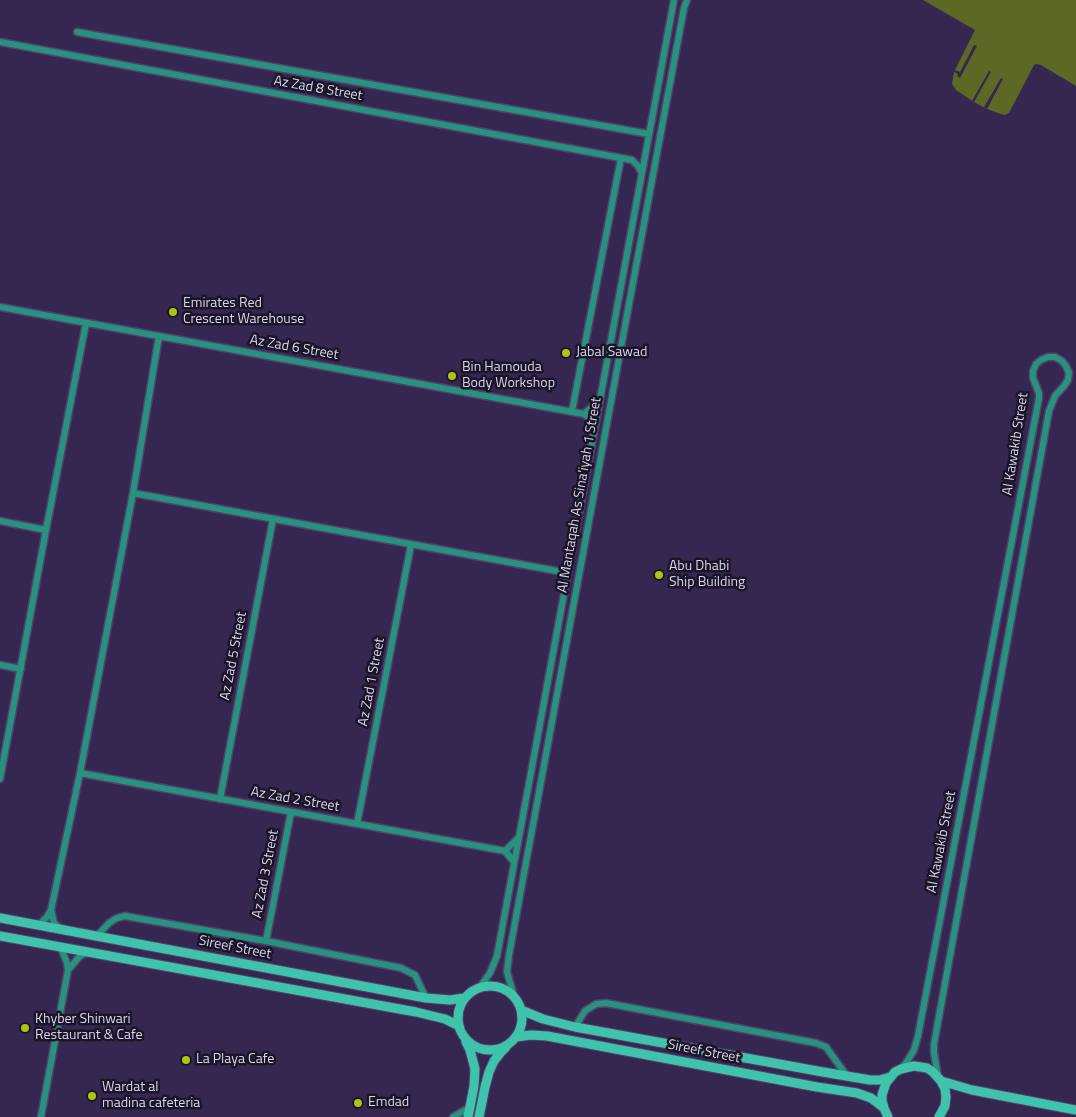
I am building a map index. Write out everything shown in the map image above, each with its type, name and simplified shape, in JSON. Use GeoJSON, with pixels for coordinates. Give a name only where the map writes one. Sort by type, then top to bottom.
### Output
{"type":"FeatureCollection","features":[{"type":"Feature","properties":{"kind":"main road","name":"Sireef Street"},"geometry":{"type":"LineString","coordinates":[[0,918],[426,998],[450,1000],[464,998]]}},
{"type":"Feature","properties":{"kind":"main road"},"geometry":{"type":"LineString","coordinates":[[0,936],[416,1012],[445,1019],[459,1026]]}},
{"type":"Feature","properties":{"kind":"main road"},"geometry":{"type":"LineString","coordinates":[[468,1112],[474,1086],[475,1069],[470,1050],[459,1026],[458,1016],[460,1007],[464,998],[469,993],[480,987],[498,986],[514,996],[521,1010],[522,1019],[516,1038],[500,1052],[489,1072],[479,1117]]}},
{"type":"Feature","properties":{"kind":"main road","name":"Sireef Street"},"geometry":{"type":"LineString","coordinates":[[521,1010],[542,1019],[576,1026],[847,1076],[875,1080],[890,1077]]}},
{"type":"Feature","properties":{"kind":"main road","name":"Sireef Street"},"geometry":{"type":"LineString","coordinates":[[516,1038],[532,1035],[547,1036],[856,1093],[871,1098],[884,1108]]}},
{"type":"Feature","properties":{"kind":"main road"},"geometry":{"type":"LineString","coordinates":[[464,1037],[480,1049],[495,1050],[509,1044]]}},
{"type":"Feature","properties":{"kind":"main road"},"geometry":{"type":"LineString","coordinates":[[888,1117],[882,1101],[884,1088],[890,1077],[907,1066],[921,1066],[933,1072],[940,1079],[945,1089],[946,1097],[945,1106],[939,1117]]}},
{"type":"Feature","properties":{"kind":"main road"},"geometry":{"type":"LineString","coordinates":[[940,1079],[972,1090],[1076,1110]]}},
{"type":"Feature","properties":{"kind":"street","name":"Al Mantaqah As Sina'iyah 1 Street"},"geometry":{"type":"LineString","coordinates":[[480,987],[495,962],[674,0]]}},
{"type":"Feature","properties":{"kind":"street","name":"Al Mantaqah As Sina'iyah 1 Street"},"geometry":{"type":"LineString","coordinates":[[514,996],[507,972],[508,955],[682,18],[687,0]]}},
{"type":"Feature","properties":{"kind":"street","name":"Az Zad 8 Street"},"geometry":{"type":"LineString","coordinates":[[77,32],[650,134]]}},
{"type":"Feature","properties":{"kind":"street","name":"Az Zad 8 Street"},"geometry":{"type":"LineString","coordinates":[[0,42],[632,160]]}},
{"type":"Feature","properties":{"kind":"street"},"geometry":{"type":"LineString","coordinates":[[642,173],[632,160],[646,151]]}},
{"type":"Feature","properties":{"kind":"street"},"geometry":{"type":"LineString","coordinates":[[572,411],[621,158]]}},
{"type":"Feature","properties":{"kind":"street","name":"Az Zad 6 Street"},"geometry":{"type":"LineString","coordinates":[[0,307],[584,414]]}},
{"type":"Feature","properties":{"kind":"street"},"geometry":{"type":"LineString","coordinates":[[0,779],[86,323]]}},
{"type":"Feature","properties":{"kind":"street"},"geometry":{"type":"LineString","coordinates":[[35,925],[47,917],[51,910],[80,773],[133,493],[159,336]]}},
{"type":"Feature","properties":{"kind":"street","name":"Al Kawakib Street"},"geometry":{"type":"LineString","coordinates":[[901,1069],[910,1057],[916,1043],[927,990],[1039,398],[1033,378],[1033,371],[1036,364],[1041,360],[1048,357],[1055,358],[1062,360],[1066,366],[1068,380],[1054,396],[1049,411],[934,1044],[934,1053],[940,1079]]}},
{"type":"Feature","properties":{"kind":"street"},"geometry":{"type":"LineString","coordinates":[[595,427],[592,420],[584,414],[600,400]]}},
{"type":"Feature","properties":{"kind":"street"},"geometry":{"type":"LineString","coordinates":[[133,493],[568,573]]}},
{"type":"Feature","properties":{"kind":"street","name":"Az Zad 5 Street"},"geometry":{"type":"LineString","coordinates":[[220,799],[272,519]]}},
{"type":"Feature","properties":{"kind":"street"},"geometry":{"type":"LineString","coordinates":[[0,521],[46,530]]}},
{"type":"Feature","properties":{"kind":"street","name":"Az Zad 1 Street"},"geometry":{"type":"LineString","coordinates":[[357,824],[411,545]]}},
{"type":"Feature","properties":{"kind":"street"},"geometry":{"type":"LineString","coordinates":[[0,665],[21,669]]}},
{"type":"Feature","properties":{"kind":"street","name":"Az Zad 2 Street"},"geometry":{"type":"LineString","coordinates":[[80,773],[505,851]]}},
{"type":"Feature","properties":{"kind":"street","name":"Az Zad 3 Street"},"geometry":{"type":"LineString","coordinates":[[266,941],[291,812]]}},
{"type":"Feature","properties":{"kind":"street"},"geometry":{"type":"LineString","coordinates":[[514,862],[505,851],[519,837]]}},
{"type":"Feature","properties":{"kind":"street"},"geometry":{"type":"LineString","coordinates":[[51,910],[54,923],[63,930]]}},
{"type":"Feature","properties":{"kind":"street"},"geometry":{"type":"LineString","coordinates":[[97,936],[109,923],[125,916],[266,941],[401,968],[415,975],[426,998]]}},
{"type":"Feature","properties":{"kind":"street"},"geometry":{"type":"LineString","coordinates":[[41,1117],[68,970],[61,948]]}},
{"type":"Feature","properties":{"kind":"street"},"geometry":{"type":"LineString","coordinates":[[68,970],[80,956],[87,952]]}},
{"type":"Feature","properties":{"kind":"street"},"geometry":{"type":"LineString","coordinates":[[576,1026],[585,1011],[603,1002],[816,1043],[826,1047],[847,1076]]}},
{"type":"Feature","properties":{"kind":"street"},"geometry":{"type":"LineString","coordinates":[[453,1117],[468,1112]]}},
{"type":"Feature","properties":{"kind":"shaded area"},"geometry":{"type":"Polygon","coordinates":[[[923,0],[1076,0],[1076,86],[1041,65],[1036,64],[1009,113],[1001,114],[974,102],[956,90],[952,84],[954,72],[975,30],[923,0]]]}},
{"type":"Feature","properties":{"kind":"pier"},"geometry":{"type":"Polygon","coordinates":[[[974,45],[977,46],[960,78],[954,72],[955,70],[960,72],[974,45]]]}},
{"type":"Feature","properties":{"kind":"pier"},"geometry":{"type":"Polygon","coordinates":[[[989,71],[991,72],[974,102],[972,101],[989,71]]]}},
{"type":"Feature","properties":{"kind":"pier"},"geometry":{"type":"Polygon","coordinates":[[[1001,78],[1003,79],[987,109],[984,107],[1001,78]]]}},
{"type":"Feature","properties":{"kind":"place","name":"Emirates Red Crescent Warehouse"},"geometry":{"type":"Point","coordinates":[173,312]}},
{"type":"Feature","properties":{"kind":"place","name":"Jabal Sawad"},"geometry":{"type":"Point","coordinates":[566,353]}},
{"type":"Feature","properties":{"kind":"place","name":"Bin Hamouda Body Workshop"},"geometry":{"type":"Point","coordinates":[452,376]}},
{"type":"Feature","properties":{"kind":"place","name":"Abu Dhabi Ship Building"},"geometry":{"type":"Point","coordinates":[659,575]}},
{"type":"Feature","properties":{"kind":"place","name":"Khyber Shinwari Restaurant & Cafe"},"geometry":{"type":"Point","coordinates":[25,1028]}},
{"type":"Feature","properties":{"kind":"place","name":"La Playa Cafe"},"geometry":{"type":"Point","coordinates":[186,1060]}},
{"type":"Feature","properties":{"kind":"place","name":"Wardat al madina cafeteria"},"geometry":{"type":"Point","coordinates":[92,1096]}},
{"type":"Feature","properties":{"kind":"place","name":"Emdad"},"geometry":{"type":"Point","coordinates":[358,1103]}}]}
